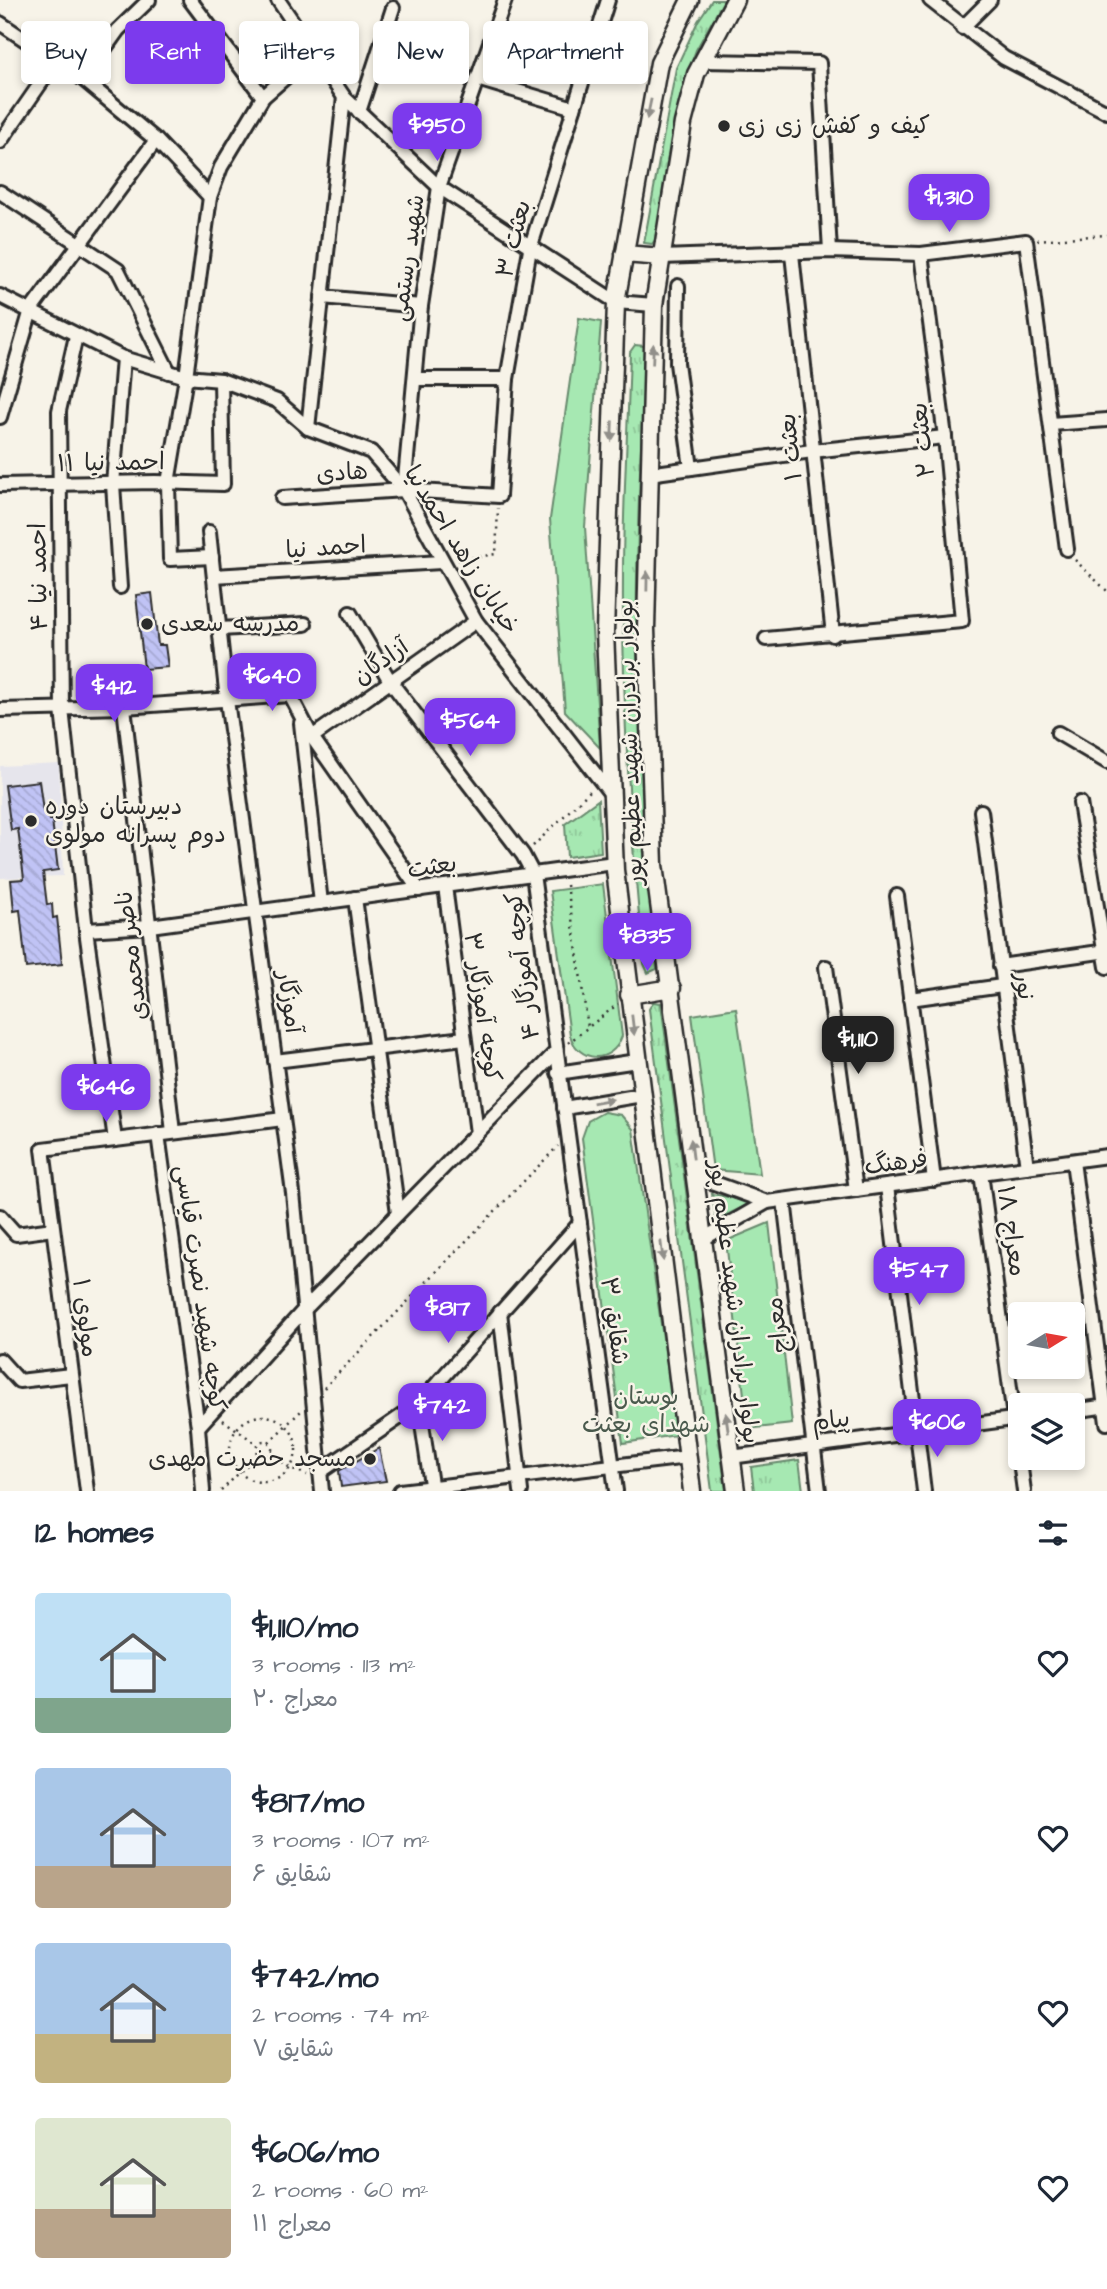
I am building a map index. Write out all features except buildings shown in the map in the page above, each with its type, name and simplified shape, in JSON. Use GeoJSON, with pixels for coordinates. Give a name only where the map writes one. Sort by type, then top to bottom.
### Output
{"type":"FeatureCollection","features":[{"type":"Feature","properties":{"kind":"main road","name":"بولوار برادران شهید عظیم‌ پور"},"geometry":{"type":"LineString","coordinates":[[690,0],[659,62],[616,302],[605,632],[606,787],[629,995],[692,1491]]}},
{"type":"Feature","properties":{"kind":"main road","name":"بولوار برادران شهید عظیم‌ پور"},"geometry":{"type":"LineString","coordinates":[[735,0],[702,61],[683,123],[654,305],[646,629],[654,865],[736,1491]]}},
{"type":"Feature","properties":{"kind":"main road"},"geometry":{"type":"LineString","coordinates":[[624,254],[662,257]]}},
{"type":"Feature","properties":{"kind":"main road"},"geometry":{"type":"LineString","coordinates":[[629,995],[672,988]]}},
{"type":"Feature","properties":{"kind":"street"},"geometry":{"type":"LineString","coordinates":[[111,40],[149,0]]}},
{"type":"Feature","properties":{"kind":"street"},"geometry":{"type":"LineString","coordinates":[[190,0],[263,97]]}},
{"type":"Feature","properties":{"kind":"street","name":"شهید رستمی"},"geometry":{"type":"LineString","coordinates":[[404,490],[421,306],[439,187],[505,0]]}},
{"type":"Feature","properties":{"kind":"street","name":"بعثت ۳"},"geometry":{"type":"LineString","coordinates":[[499,496],[507,379],[530,248],[608,0]]}},
{"type":"Feature","properties":{"kind":"street"},"geometry":{"type":"LineString","coordinates":[[930,0],[1003,58],[1107,112]]}},
{"type":"Feature","properties":{"kind":"street"},"geometry":{"type":"LineString","coordinates":[[962,28],[990,0]]}},
{"type":"Feature","properties":{"kind":"street"},"geometry":{"type":"LineString","coordinates":[[282,1],[293,21]]}},
{"type":"Feature","properties":{"kind":"street"},"geometry":{"type":"LineString","coordinates":[[359,112],[393,8]]}},
{"type":"Feature","properties":{"kind":"street"},"geometry":{"type":"LineString","coordinates":[[0,23],[21,37]]}},
{"type":"Feature","properties":{"kind":"street"},"geometry":{"type":"LineString","coordinates":[[702,61],[819,63],[830,251]]}},
{"type":"Feature","properties":{"kind":"street"},"geometry":{"type":"LineString","coordinates":[[477,79],[574,108]]}},
{"type":"Feature","properties":{"kind":"street"},"geometry":{"type":"LineString","coordinates":[[0,142],[41,84]]}},
{"type":"Feature","properties":{"kind":"street"},"geometry":{"type":"LineString","coordinates":[[89,84],[156,140],[210,197]]}},
{"type":"Feature","properties":{"kind":"street"},"geometry":{"type":"LineString","coordinates":[[212,557],[170,559],[168,483],[187,377],[210,197],[221,167],[263,97],[278,84]]}},
{"type":"Feature","properties":{"kind":"street"},"geometry":{"type":"LineString","coordinates":[[334,84],[359,112],[439,187],[616,302],[654,305]]}},
{"type":"Feature","properties":{"kind":"street"},"geometry":{"type":"LineString","coordinates":[[308,429],[344,97]]}},
{"type":"Feature","properties":{"kind":"street"},"geometry":{"type":"LineString","coordinates":[[0,417],[31,310],[156,140]]}},
{"type":"Feature","properties":{"kind":"street"},"geometry":{"type":"LineString","coordinates":[[0,192],[118,270],[169,372]]}},
{"type":"Feature","properties":{"kind":"street"},"geometry":{"type":"LineString","coordinates":[[662,257],[830,251],[921,254],[1026,241],[1067,549]]}},
{"type":"Feature","properties":{"kind":"street","name":"بعثت ۱"},"geometry":{"type":"LineString","coordinates":[[792,254],[833,635]]}},
{"type":"Feature","properties":{"kind":"street","name":"بعثت ۲"},"geometry":{"type":"LineString","coordinates":[[833,635],[962,621],[945,437],[921,254]]}},
{"type":"Feature","properties":{"kind":"street"},"geometry":{"type":"LineString","coordinates":[[678,286],[677,363],[691,468]]}},
{"type":"Feature","properties":{"kind":"street","name":"خیابان زاهد احمدنیا"},"geometry":{"type":"LineString","coordinates":[[0,296],[123,358],[187,377],[221,380],[277,401],[308,429],[371,452],[404,490],[440,562],[476,621],[606,787]]}},
{"type":"Feature","properties":{"kind":"street"},"geometry":{"type":"LineString","coordinates":[[323,297],[421,306]]}},
{"type":"Feature","properties":{"kind":"street","name":"احمد نیا ۴"},"geometry":{"type":"LineString","coordinates":[[76,336],[59,411],[62,709],[86,930],[115,1140]]}},
{"type":"Feature","properties":{"kind":"street"},"geometry":{"type":"LineString","coordinates":[[120,586],[113,484],[123,358]]}},
{"type":"Feature","properties":{"kind":"street"},"geometry":{"type":"LineString","coordinates":[[415,379],[507,379]]}},
{"type":"Feature","properties":{"kind":"street","name":"احمد نیا ۱۱"},"geometry":{"type":"LineString","coordinates":[[0,485],[223,485],[221,380]]}},
{"type":"Feature","properties":{"kind":"street"},"geometry":{"type":"LineString","coordinates":[[1051,424],[1107,420]]}},
{"type":"Feature","properties":{"kind":"street"},"geometry":{"type":"LineString","coordinates":[[649,474],[812,451],[945,437]]}},
{"type":"Feature","properties":{"kind":"street","name":"هادی"},"geometry":{"type":"LineString","coordinates":[[282,498],[404,490],[499,496]]}},
{"type":"Feature","properties":{"kind":"street"},"geometry":{"type":"LineString","coordinates":[[209,532],[227,700]]}},
{"type":"Feature","properties":{"kind":"street","name":"احمد نیا"},"geometry":{"type":"LineString","coordinates":[[214,576],[440,562]]}},
{"type":"Feature","properties":{"kind":"street"},"geometry":{"type":"LineString","coordinates":[[351,612],[390,681],[523,855],[533,874]]}},
{"type":"Feature","properties":{"kind":"street","name":"آزادگان"},"geometry":{"type":"LineString","coordinates":[[312,737],[476,621]]}},
{"type":"Feature","properties":{"kind":"street"},"geometry":{"type":"LineString","coordinates":[[219,629],[305,624]]}},
{"type":"Feature","properties":{"kind":"street"},"geometry":{"type":"LineString","coordinates":[[766,639],[833,635]]}},
{"type":"Feature","properties":{"kind":"street"},"geometry":{"type":"LineString","coordinates":[[0,710],[124,707],[290,695],[312,737],[419,890]]}},
{"type":"Feature","properties":{"kind":"street","name":"آموزگار"},"geometry":{"type":"LineString","coordinates":[[227,700],[283,1119],[323,1491]]}},
{"type":"Feature","properties":{"kind":"street","name":"ناصر محمدی"},"geometry":{"type":"LineString","coordinates":[[124,707],[173,1132]]}},
{"type":"Feature","properties":{"kind":"street"},"geometry":{"type":"LineString","coordinates":[[300,715],[321,903]]}},
{"type":"Feature","properties":{"kind":"street"},"geometry":{"type":"LineString","coordinates":[[1058,733],[1107,762]]}},
{"type":"Feature","properties":{"kind":"street"},"geometry":{"type":"LineString","coordinates":[[1080,803],[1107,967]]}},
{"type":"Feature","properties":{"kind":"street","name":"نور"},"geometry":{"type":"LineString","coordinates":[[981,811],[1027,1167]]}},
{"type":"Feature","properties":{"kind":"street","name":"بعثت"},"geometry":{"type":"LineString","coordinates":[[86,930],[150,926],[614,863]]}},
{"type":"Feature","properties":{"kind":"street","name":"کوچه آموزگار ۴"},"geometry":{"type":"LineString","coordinates":[[533,874],[568,1136]]}},
{"type":"Feature","properties":{"kind":"street","name":"کوچه آموزگار ۳"},"geometry":{"type":"LineString","coordinates":[[444,886],[477,1133]]}},
{"type":"Feature","properties":{"kind":"street"},"geometry":{"type":"LineString","coordinates":[[897,896],[934,1180]]}},
{"type":"Feature","properties":{"kind":"street"},"geometry":{"type":"LineString","coordinates":[[355,898],[398,1213]]}},
{"type":"Feature","properties":{"kind":"street"},"geometry":{"type":"LineString","coordinates":[[1000,966],[1106,951]]}},
{"type":"Feature","properties":{"kind":"street"},"geometry":{"type":"LineString","coordinates":[[826,967],[856,1190]]}},
{"type":"Feature","properties":{"kind":"street"},"geometry":{"type":"LineString","coordinates":[[910,999],[1002,986]]}},
{"type":"Feature","properties":{"kind":"street"},"geometry":{"type":"LineString","coordinates":[[275,1061],[464,1038]]}},
{"type":"Feature","properties":{"kind":"street"},"geometry":{"type":"LineString","coordinates":[[198,1427],[303,1311],[555,1053]]}},
{"type":"Feature","properties":{"kind":"street"},"geometry":{"type":"LineString","coordinates":[[558,1073],[638,1060]]}},
{"type":"Feature","properties":{"kind":"street"},"geometry":{"type":"LineString","coordinates":[[564,1108],[642,1095]]}},
{"type":"Feature","properties":{"kind":"street"},"geometry":{"type":"LineString","coordinates":[[115,1140],[283,1119]]}},
{"type":"Feature","properties":{"kind":"street","name":"کوچه شهید نصرت قیاسی"},"geometry":{"type":"LineString","coordinates":[[158,1134],[198,1427],[203,1491]]}},
{"type":"Feature","properties":{"kind":"street","name":"شقایق ۳"},"geometry":{"type":"LineString","coordinates":[[568,1136],[616,1491]]}},
{"type":"Feature","properties":{"kind":"street","name":"مولوی ۱"},"geometry":{"type":"LineString","coordinates":[[87,1491],[43,1149],[115,1140]]}},
{"type":"Feature","properties":{"kind":"street","name":"فرهنگ"},"geometry":{"type":"LineString","coordinates":[[695,1176],[767,1202],[1107,1156]]}},
{"type":"Feature","properties":{"kind":"street"},"geometry":{"type":"LineString","coordinates":[[1073,1161],[1107,1423]]}},
{"type":"Feature","properties":{"kind":"street","name":"معراج ۱۸"},"geometry":{"type":"LineString","coordinates":[[981,1173],[1014,1393]]}},
{"type":"Feature","properties":{"kind":"street"},"geometry":{"type":"LineString","coordinates":[[887,1186],[924,1491]]}},
{"type":"Feature","properties":{"kind":"street","name":"معراج"},"geometry":{"type":"LineString","coordinates":[[784,1200],[819,1491]]}},
{"type":"Feature","properties":{"kind":"street"},"geometry":{"type":"LineString","coordinates":[[703,1239],[767,1202]]}},
{"type":"Feature","properties":{"kind":"street"},"geometry":{"type":"LineString","coordinates":[[0,1216],[16,1234],[53,1229]]}},
{"type":"Feature","properties":{"kind":"street"},"geometry":{"type":"LineString","coordinates":[[321,1475],[419,1404],[580,1223]]}},
{"type":"Feature","properties":{"kind":"street"},"geometry":{"type":"LineString","coordinates":[[500,1312],[520,1484]]}},
{"type":"Feature","properties":{"kind":"street"},"geometry":{"type":"LineString","coordinates":[[0,1360],[19,1381],[71,1375]]}},
{"type":"Feature","properties":{"kind":"street"},"geometry":{"type":"LineString","coordinates":[[419,1404],[432,1489]]}},
{"type":"Feature","properties":{"kind":"street"},"geometry":{"type":"LineString","coordinates":[[1085,1409],[1106,1406]]}},
{"type":"Feature","properties":{"kind":"street","name":"پیام"},"geometry":{"type":"LineString","coordinates":[[731,1457],[1008,1420]]}},
{"type":"Feature","properties":{"kind":"street"},"geometry":{"type":"LineString","coordinates":[[400,1491],[520,1484],[688,1457]]}},
{"type":"Feature","properties":{"kind":"street","name":"معراج ۱۸"},"geometry":{"type":"LineString","coordinates":[[1022,1470],[1024,1491]]}},
{"type":"Feature","properties":{"kind":"path"},"geometry":{"type":"LineString","coordinates":[[1026,241],[1107,235]]}},
{"type":"Feature","properties":{"kind":"path"},"geometry":{"type":"LineString","coordinates":[[440,562],[496,554],[499,496]]}},
{"type":"Feature","properties":{"kind":"path"},"geometry":{"type":"LineString","coordinates":[[1067,549],[1082,569],[1107,591]]}},
{"type":"Feature","properties":{"kind":"path"},"geometry":{"type":"LineString","coordinates":[[523,855],[606,787]]}},
{"type":"Feature","properties":{"kind":"path"},"geometry":{"type":"LineString","coordinates":[[567,884],[588,1027]]}},
{"type":"Feature","properties":{"kind":"path"},"geometry":{"type":"LineString","coordinates":[[555,1053],[629,995]]}},
{"type":"Feature","properties":{"kind":"path"},"geometry":{"type":"LineString","coordinates":[[212,1412],[257,1444],[269,1442],[568,1136]]}},
{"type":"Feature","properties":{"kind":"path"},"geometry":{"type":"LineString","coordinates":[[258,1416],[269,1416],[286,1425],[296,1447],[290,1468],[282,1476],[262,1482],[251,1480],[239,1472],[230,1457],[230,1446],[236,1430],[247,1419],[258,1416]]}},
{"type":"Feature","properties":{"kind":"path"},"geometry":{"type":"LineString","coordinates":[[269,1442],[271,1453],[290,1468],[301,1474],[321,1475]]}},
{"type":"Feature","properties":{"kind":"path"},"geometry":{"type":"LineString","coordinates":[[257,1444],[258,1454]]}},
{"type":"Feature","properties":{"kind":"path"},"geometry":{"type":"LineString","coordinates":[[258,1454],[265,1457],[271,1453]]}},
{"type":"Feature","properties":{"kind":"path"},"geometry":{"type":"LineString","coordinates":[[221,1491],[258,1454]]}},
{"type":"Feature","properties":{"kind":"shaded area","name":"دبیرستان دوره دوم پسرانه مولوی"},"geometry":{"type":"Polygon","coordinates":[[[59,763],[63,876],[0,878],[0,766],[59,763]]]}},
{"type":"Feature","properties":{"kind":"green space"},"geometry":{"type":"Polygon","coordinates":[[[712,0],[724,0],[696,50],[686,78],[659,235],[652,244],[644,243],[676,68],[698,21],[712,0]]]}},
{"type":"Feature","properties":{"kind":"green space"},"geometry":{"type":"Polygon","coordinates":[[[579,318],[601,322],[585,527],[600,748],[565,711],[550,519],[579,318]]]}},
{"type":"Feature","properties":{"kind":"green space"},"geometry":{"type":"Polygon","coordinates":[[[635,345],[644,346],[645,357],[637,609],[641,762],[657,969],[648,973],[644,964],[635,867],[624,673],[625,492],[630,352],[635,345]]]}},
{"type":"Feature","properties":{"kind":"green space"},"geometry":{"type":"Polygon","coordinates":[[[598,800],[601,852],[567,857],[565,824],[598,800]]]}},
{"type":"Feature","properties":{"kind":"green space"},"geometry":{"type":"Polygon","coordinates":[[[603,884],[622,1036],[611,1052],[595,1057],[580,1051],[570,1035],[550,891],[603,884]]]}},
{"type":"Feature","properties":{"kind":"green space"},"geometry":{"type":"Polygon","coordinates":[[[653,1002],[661,1003],[726,1491],[712,1491],[649,1009],[653,1002]]]}},
{"type":"Feature","properties":{"kind":"green space"},"geometry":{"type":"Polygon","coordinates":[[[736,1008],[760,1174],[713,1170],[692,1015],[736,1008]]]}},
{"type":"Feature","properties":{"kind":"green space","name":"بوستان شهدای بعثت"},"geometry":{"type":"Polygon","coordinates":[[[604,1112],[621,1115],[633,1129],[677,1435],[623,1443],[582,1138],[588,1121],[604,1112]]]}},
{"type":"Feature","properties":{"kind":"green space"},"geometry":{"type":"Polygon","coordinates":[[[712,1194],[754,1202],[716,1220],[712,1194]]]}},
{"type":"Feature","properties":{"kind":"green space"},"geometry":{"type":"Polygon","coordinates":[[[769,1223],[792,1424],[748,1429],[726,1241],[769,1223]]]}},
{"type":"Feature","properties":{"kind":"green space"},"geometry":{"type":"Polygon","coordinates":[[[799,1460],[803,1491],[754,1491],[751,1467],[799,1460]]]}},
{"type":"Feature","properties":{"kind":"place","name":"کیف و کفش زی زی"},"geometry":{"type":"Point","coordinates":[724,126]}},
{"type":"Feature","properties":{"kind":"place","name":"مدرسه سعدی"},"geometry":{"type":"Point","coordinates":[147,624]}},
{"type":"Feature","properties":{"kind":"place","name":"دبیرستان دوره دوم پسرانه مولوی"},"geometry":{"type":"Point","coordinates":[31,821]}},
{"type":"Feature","properties":{"kind":"place","name":"مسجد حضرت مهدی"},"geometry":{"type":"Point","coordinates":[370,1459]}}]}
